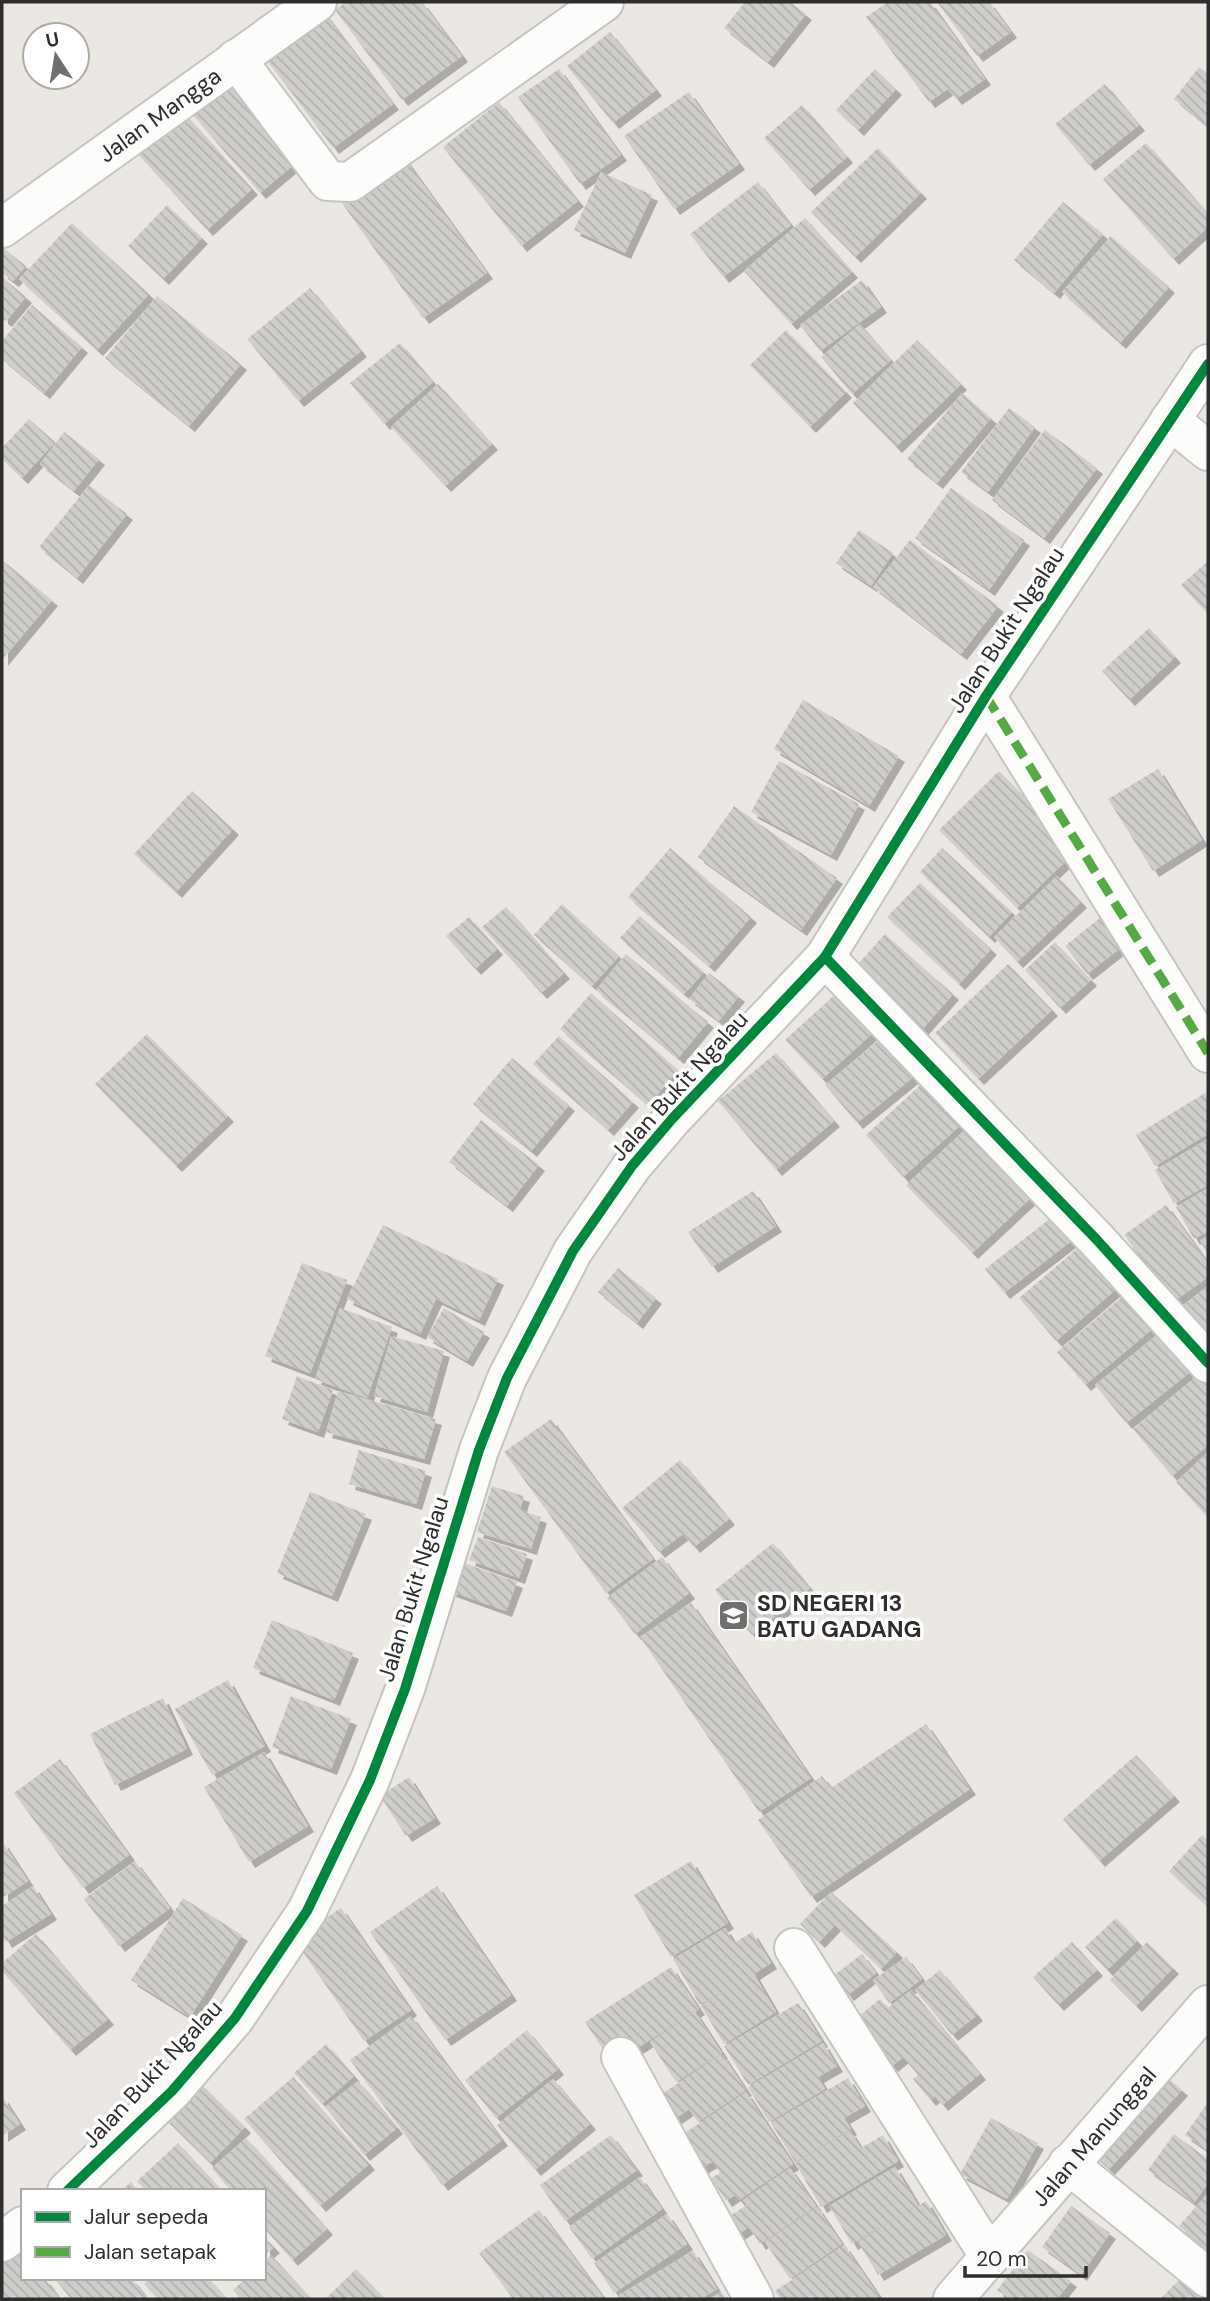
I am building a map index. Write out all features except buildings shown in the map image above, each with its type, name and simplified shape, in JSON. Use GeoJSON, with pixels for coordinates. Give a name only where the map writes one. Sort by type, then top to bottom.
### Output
{"type":"FeatureCollection","features":[{"type":"Feature","properties":{"kind":"street","name":"Jalan Mangga"},"geometry":{"type":"LineString","coordinates":[[2,228],[317,2]]}},
{"type":"Feature","properties":{"kind":"street"},"geometry":{"type":"LineString","coordinates":[[236,59],[328,181],[350,182],[604,2]]}},
{"type":"Feature","properties":{"kind":"street","name":"Jalan Bukit Ngalau"},"geometry":{"type":"LineString","coordinates":[[69,2189],[172,2091],[235,2018],[307,1911],[370,1780],[405,1689],[479,1450],[507,1378],[573,1251],[632,1166],[672,1119],[825,957],[986,696],[1208,364]]}},
{"type":"Feature","properties":{"kind":"street"},"geometry":{"type":"LineString","coordinates":[[1170,420],[1208,451]]}},
{"type":"Feature","properties":{"kind":"street"},"geometry":{"type":"LineString","coordinates":[[986,696],[1208,1054]]}},
{"type":"Feature","properties":{"kind":"street"},"geometry":{"type":"LineString","coordinates":[[825,957],[1097,1240],[1208,1363]]}},
{"type":"Feature","properties":{"kind":"street"},"geometry":{"type":"LineString","coordinates":[[794,1948],[990,2257]]}},
{"type":"Feature","properties":{"kind":"street","name":"Jalan Manunggal"},"geometry":{"type":"LineString","coordinates":[[953,2299],[1208,2005]]}},
{"type":"Feature","properties":{"kind":"street"},"geometry":{"type":"LineString","coordinates":[[621,2057],[754,2299]]}},
{"type":"Feature","properties":{"kind":"street"},"geometry":{"type":"LineString","coordinates":[[1068,2164],[1208,2278]]}},
{"type":"Feature","properties":{"kind":"street"},"geometry":{"type":"LineString","coordinates":[[2,2242],[21,2228]]}},
{"type":"Feature","properties":{"kind":"marked path"},"geometry":{"type":"LineString","coordinates":[[986,696],[1208,1053]]}},
{"type":"Feature","properties":{"kind":"cycle path"},"geometry":{"type":"LineString","coordinates":[[69,2189],[172,2091],[235,2018],[307,1911],[370,1780],[405,1689],[479,1450],[507,1378],[573,1251],[632,1166],[672,1119],[825,957],[986,696],[1208,364]]}},
{"type":"Feature","properties":{"kind":"cycle path"},"geometry":{"type":"LineString","coordinates":[[825,957],[1097,1240],[1208,1363]]}},
{"type":"Feature","properties":{"kind":"place","name":"SD NEGERI 13 BATU GADANG"},"geometry":{"type":"Point","coordinates":[734,1616]}}]}
